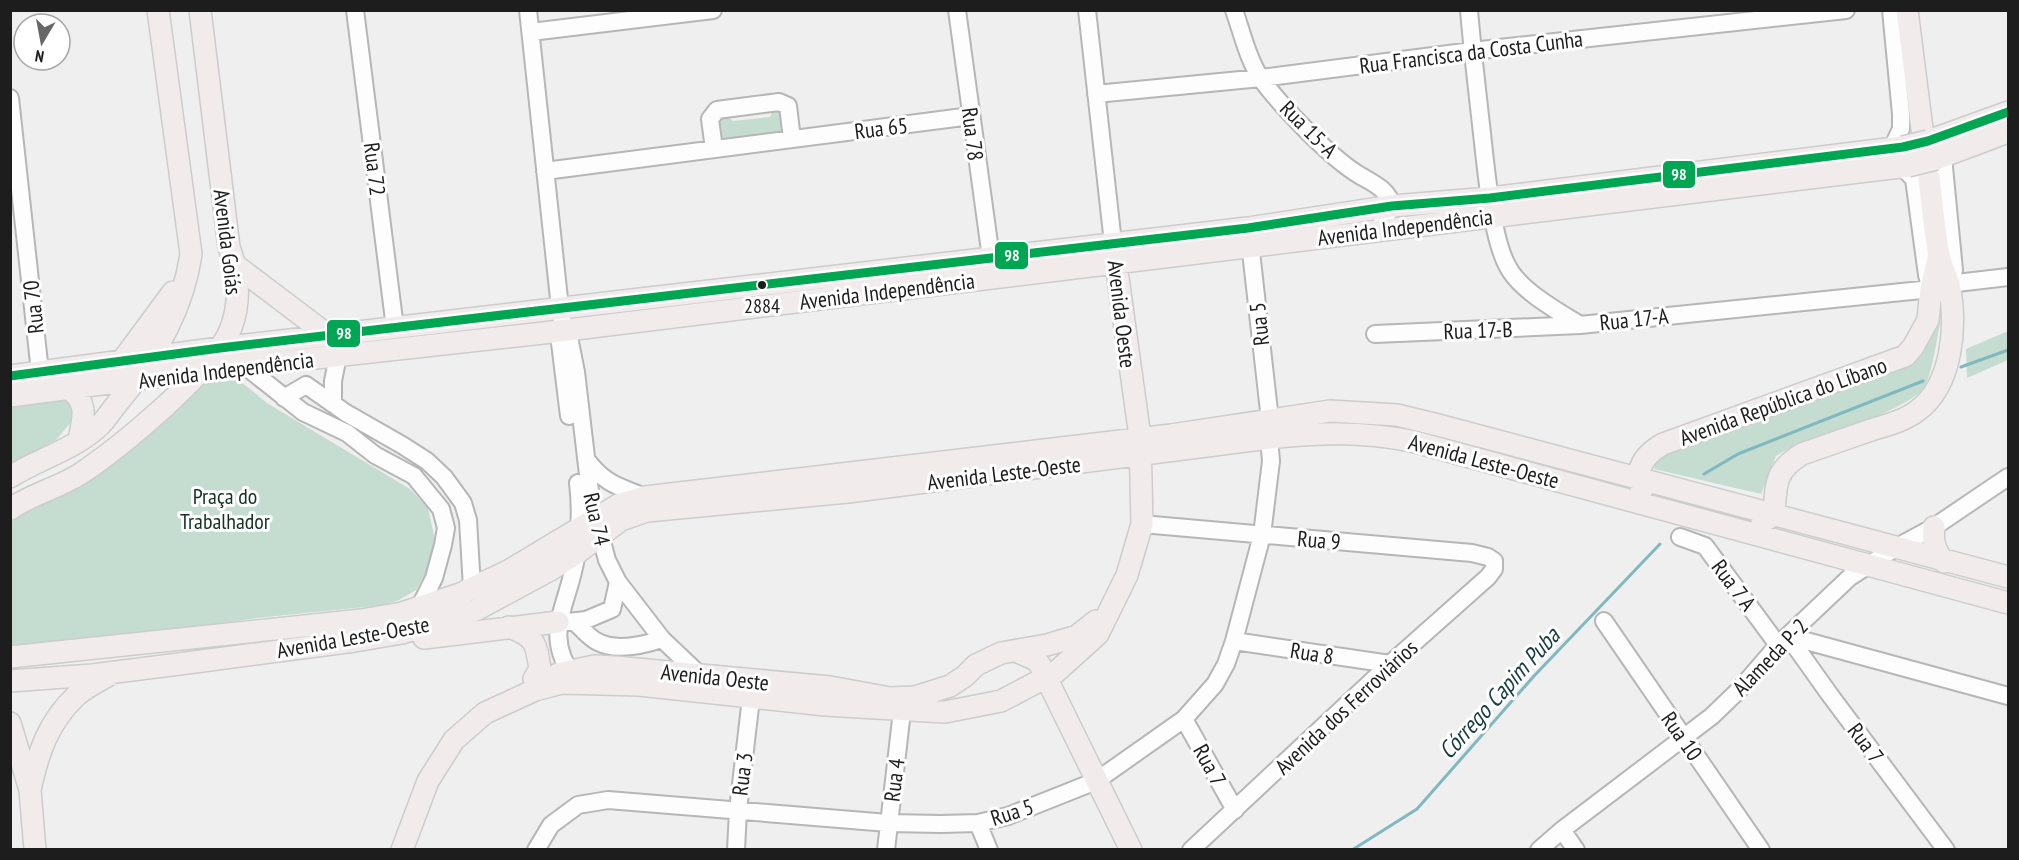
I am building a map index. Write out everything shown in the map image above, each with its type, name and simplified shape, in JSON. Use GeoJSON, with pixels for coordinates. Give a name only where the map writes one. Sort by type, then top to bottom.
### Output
{"type":"FeatureCollection","features":[{"type":"Feature","properties":{"kind":"main road","name":"Avenida Goiás"},"geometry":{"type":"LineString","coordinates":[[10,477],[51,458],[99,426],[152,356],[183,293],[190,254],[158,10]]}},
{"type":"Feature","properties":{"kind":"main road","name":"Avenida Goiás"},"geometry":{"type":"LineString","coordinates":[[10,509],[79,474],[95,463],[164,405],[200,371],[220,348],[231,328],[237,302],[235,265],[229,247],[200,10]]}},
{"type":"Feature","properties":{"kind":"main road","name":"Avenida República do Líbano"},"geometry":{"type":"LineString","coordinates":[[1774,515],[1779,476],[1783,468],[1791,461],[1802,454],[1898,421],[1915,412],[1935,393],[1945,373],[1950,354],[1952,330],[1940,286],[1933,150],[1907,10]]}},
{"type":"Feature","properties":{"kind":"main road","name":"Avenida Independência"},"geometry":{"type":"LineString","coordinates":[[1933,150],[2008,112]]}},
{"type":"Feature","properties":{"kind":"main road","name":"Avenida Independência"},"geometry":{"type":"LineString","coordinates":[[10,396],[200,371],[564,331],[1114,253],[1250,237],[1378,230],[1492,208],[1901,157],[2008,132]]}},
{"type":"Feature","properties":{"kind":"main road","name":"Avenida Independência"},"geometry":{"type":"LineString","coordinates":[[1250,237],[1392,206],[1492,208]]}},
{"type":"Feature","properties":{"kind":"main road","name":"Avenida Independência"},"geometry":{"type":"LineString","coordinates":[[10,376],[152,356],[991,258],[1114,253]]}},
{"type":"Feature","properties":{"kind":"main road","name":"Avenida Oeste"},"geometry":{"type":"LineString","coordinates":[[391,849],[419,776],[435,750],[479,706],[510,687],[534,680],[573,677],[751,698],[903,711],[945,712],[1001,700],[1056,672],[1098,634],[1127,574],[1142,524],[1140,446],[1114,253]]}},
{"type":"Feature","properties":{"kind":"main road"},"geometry":{"type":"LineString","coordinates":[[235,265],[329,336]]}},
{"type":"Feature","properties":{"kind":"main road"},"geometry":{"type":"LineString","coordinates":[[122,361],[188,273]]}},
{"type":"Feature","properties":{"kind":"main road","name":"Avenida República do Líbano"},"geometry":{"type":"LineString","coordinates":[[1639,479],[1643,460],[1650,451],[1663,444],[1905,357],[1919,339],[1940,286]]}},
{"type":"Feature","properties":{"kind":"main road"},"geometry":{"type":"LineString","coordinates":[[70,389],[80,396],[84,412],[79,440]]}},
{"type":"Feature","properties":{"kind":"main road","name":"Avenida Leste-Oeste"},"geometry":{"type":"LineString","coordinates":[[10,657],[361,620],[418,608],[472,588],[510,570],[591,528],[618,505],[646,504],[1269,429],[1330,411],[1397,415],[2008,578]]}},
{"type":"Feature","properties":{"kind":"main road","name":"Avenida Leste-Oeste"},"geometry":{"type":"LineString","coordinates":[[1269,429],[1362,434],[1411,441],[2008,603]]}},
{"type":"Feature","properties":{"kind":"main road"},"geometry":{"type":"LineString","coordinates":[[1639,479],[1641,489],[1654,507]]}},
{"type":"Feature","properties":{"kind":"main road"},"geometry":{"type":"LineString","coordinates":[[1694,518],[1711,514],[1762,523],[1774,515]]}},
{"type":"Feature","properties":{"kind":"main road"},"geometry":{"type":"LineString","coordinates":[[1934,527],[1934,547],[1944,562]]}},
{"type":"Feature","properties":{"kind":"main road","name":"Avenida Leste-Oeste"},"geometry":{"type":"LineString","coordinates":[[10,681],[114,671],[402,633],[476,610],[550,570],[577,553],[591,528]]}},
{"type":"Feature","properties":{"kind":"main road","name":"Avenida Oeste"},"geometry":{"type":"LineString","coordinates":[[402,849],[428,782],[454,740],[485,713],[511,700],[562,683],[594,666],[830,687],[890,698],[915,697],[950,686],[976,665],[1001,653],[1077,636],[1108,611]]}},
{"type":"Feature","properties":{"kind":"main road"},"geometry":{"type":"LineString","coordinates":[[355,641],[380,644],[509,626],[566,622]]}},
{"type":"Feature","properties":{"kind":"main road"},"geometry":{"type":"LineString","coordinates":[[509,626],[531,637],[536,645],[540,669],[534,680]]}},
{"type":"Feature","properties":{"kind":"main road"},"geometry":{"type":"LineString","coordinates":[[1018,651],[1036,660],[1047,677],[1131,849]]}},
{"type":"Feature","properties":{"kind":"main road"},"geometry":{"type":"LineString","coordinates":[[35,849],[30,790],[40,748],[55,721],[78,694],[114,671]]}},
{"type":"Feature","properties":{"kind":"main road"},"geometry":{"type":"LineString","coordinates":[[965,676],[966,685],[972,697],[980,705]]}},
{"type":"Feature","properties":{"kind":"main road"},"geometry":{"type":"LineString","coordinates":[[10,723],[17,762],[30,790]]}},
{"type":"Feature","properties":{"kind":"street","name":"Rua 72"},"geometry":{"type":"LineString","coordinates":[[355,10],[395,328]]}},
{"type":"Feature","properties":{"kind":"street","name":"Rua 74"},"geometry":{"type":"LineString","coordinates":[[528,10],[560,308],[576,372],[591,500],[591,528]]}},
{"type":"Feature","properties":{"kind":"street","name":"Rua 78"},"geometry":{"type":"LineString","coordinates":[[957,10],[991,258]]}},
{"type":"Feature","properties":{"kind":"street","name":"Avenida Oeste"},"geometry":{"type":"LineString","coordinates":[[1087,10],[1114,253]]}},
{"type":"Feature","properties":{"kind":"street","name":"Rua 15-A"},"geometry":{"type":"LineString","coordinates":[[1234,10],[1252,62],[1261,78],[1288,110],[1333,155],[1355,172],[1377,184],[1391,200],[1392,206]]}},
{"type":"Feature","properties":{"kind":"street","name":"Rua 17-A"},"geometry":{"type":"LineString","coordinates":[[1469,10],[1492,208],[1503,255],[1510,272],[1524,286],[1580,325],[1940,286]]}},
{"type":"Feature","properties":{"kind":"street","name":"Rua Francisca da Costa Cunha"},"geometry":{"type":"LineString","coordinates":[[1096,94],[1261,78],[1472,51],[1846,10]]}},
{"type":"Feature","properties":{"kind":"street"},"geometry":{"type":"LineString","coordinates":[[1891,10],[1901,114],[1901,157]]}},
{"type":"Feature","properties":{"kind":"street","name":"Avenida República do Líbano"},"geometry":{"type":"LineString","coordinates":[[1901,157],[1914,179],[1927,275],[1940,286],[1954,270],[1933,150],[1932,128],[1927,118],[1914,10]]}},
{"type":"Feature","properties":{"kind":"street"},"geometry":{"type":"LineString","coordinates":[[531,32],[703,11]]}},
{"type":"Feature","properties":{"kind":"street","name":"Rua 70"},"geometry":{"type":"LineString","coordinates":[[10,98],[40,372]]}},
{"type":"Feature","properties":{"kind":"street"},"geometry":{"type":"LineString","coordinates":[[714,149],[710,118],[717,110],[779,102],[788,106],[792,139]]}},
{"type":"Feature","properties":{"kind":"street","name":"Rua 65"},"geometry":{"type":"LineString","coordinates":[[545,171],[970,116]]}},
{"type":"Feature","properties":{"kind":"street"},"geometry":{"type":"LineString","coordinates":[[1378,230],[1392,206]]}},
{"type":"Feature","properties":{"kind":"street","name":"Rua 5"},"geometry":{"type":"LineString","coordinates":[[536,849],[551,825],[578,805],[608,800],[888,823],[978,823],[1008,816],[1096,781],[1184,719],[1215,684],[1226,664],[1262,535],[1271,461],[1250,237]]}},
{"type":"Feature","properties":{"kind":"street"},"geometry":{"type":"LineString","coordinates":[[1940,286],[2008,277]]}},
{"type":"Feature","properties":{"kind":"street","name":"Rua 17-B"},"geometry":{"type":"LineString","coordinates":[[1375,333],[1580,325]]}},
{"type":"Feature","properties":{"kind":"street","name":"Rua 74"},"geometry":{"type":"LineString","coordinates":[[564,331],[560,344],[580,501],[618,582],[662,639],[701,676]]}},
{"type":"Feature","properties":{"kind":"street"},"geometry":{"type":"LineString","coordinates":[[333,404],[333,381],[338,356]]}},
{"type":"Feature","properties":{"kind":"street"},"geometry":{"type":"LineString","coordinates":[[245,366],[303,412],[347,433],[375,455],[414,476],[441,509],[446,528],[443,545],[434,578],[418,608]]}},
{"type":"Feature","properties":{"kind":"street"},"geometry":{"type":"LineString","coordinates":[[284,398],[306,385],[333,404],[428,461],[444,477],[463,503],[468,520],[472,588]]}},
{"type":"Feature","properties":{"kind":"street","name":"Avenida Leste-Oeste"},"geometry":{"type":"LineString","coordinates":[[586,459],[609,483],[646,504]]}},
{"type":"Feature","properties":{"kind":"street","name":"Alameda P-2"},"geometry":{"type":"LineString","coordinates":[[1539,849],[1712,716],[1740,689],[1783,640],[1850,577],[2005,482]]}},
{"type":"Feature","properties":{"kind":"street"},"geometry":{"type":"LineString","coordinates":[[607,560],[611,543],[622,526],[646,504]]}},
{"type":"Feature","properties":{"kind":"street","name":"Rua 9"},"geometry":{"type":"LineString","coordinates":[[1142,524],[1472,553],[1494,561]]}},
{"type":"Feature","properties":{"kind":"street","name":"Rua 7 A"},"geometry":{"type":"LineString","coordinates":[[1680,537],[1705,546],[1783,640]]}},
{"type":"Feature","properties":{"kind":"street","name":"Rua 74"},"geometry":{"type":"LineString","coordinates":[[573,677],[559,649],[566,622],[568,591],[577,553]]}},
{"type":"Feature","properties":{"kind":"street","name":"Avenida dos Ferroviários"},"geometry":{"type":"LineString","coordinates":[[1191,849],[1390,664],[1488,577],[1494,569],[1494,561]]}},
{"type":"Feature","properties":{"kind":"street"},"geometry":{"type":"LineString","coordinates":[[566,622],[599,616],[612,609],[618,582]]}},
{"type":"Feature","properties":{"kind":"street","name":"Rua 10"},"geometry":{"type":"LineString","coordinates":[[1604,621],[1761,849]]}},
{"type":"Feature","properties":{"kind":"street"},"geometry":{"type":"LineString","coordinates":[[566,622],[597,642],[612,645],[641,645],[662,639]]}},
{"type":"Feature","properties":{"kind":"street"},"geometry":{"type":"LineString","coordinates":[[1783,640],[2008,696]]}},
{"type":"Feature","properties":{"kind":"street","name":"Rua 7"},"geometry":{"type":"LineString","coordinates":[[1783,640],[1830,695],[1947,849]]}},
{"type":"Feature","properties":{"kind":"street","name":"Rua 8"},"geometry":{"type":"LineString","coordinates":[[1234,641],[1390,664]]}},
{"type":"Feature","properties":{"kind":"street","name":"Rua 3"},"geometry":{"type":"LineString","coordinates":[[736,849],[738,810],[751,698]]}},
{"type":"Feature","properties":{"kind":"street","name":"Rua 4"},"geometry":{"type":"LineString","coordinates":[[886,849],[903,711]]}},
{"type":"Feature","properties":{"kind":"street","name":"Rua 7"},"geometry":{"type":"LineString","coordinates":[[1184,719],[1235,810]]}},
{"type":"Feature","properties":{"kind":"street"},"geometry":{"type":"LineString","coordinates":[[978,823],[989,849]]}},
{"type":"Feature","properties":{"kind":"street"},"geometry":{"type":"LineString","coordinates":[[1562,830],[1576,849]]}},
{"type":"Feature","properties":{"kind":"green space"},"geometry":{"type":"Polygon","coordinates":[[[780,107],[786,127],[781,134],[725,142],[719,138],[717,121],[721,115],[727,115],[733,121],[770,117],[774,108],[780,107]]]}},
{"type":"Feature","properties":{"kind":"green space"},"geometry":{"type":"Polygon","coordinates":[[[1941,318],[1928,380],[1917,395],[1885,413],[1791,447],[1776,456],[1761,494],[1654,469],[1656,460],[1666,452],[1910,362],[1927,344],[1941,318]]]}},
{"type":"Feature","properties":{"kind":"green space"},"geometry":{"type":"Polygon","coordinates":[[[2008,331],[2008,360],[1967,378],[1966,349],[2008,331]]]}},
{"type":"Feature","properties":{"kind":"green space","name":"Praça do Trabalhador"},"geometry":{"type":"Polygon","coordinates":[[[234,376],[267,403],[410,489],[428,508],[435,540],[431,562],[416,590],[399,600],[384,605],[257,618],[11,649],[11,521],[192,381],[234,376]]]}},
{"type":"Feature","properties":{"kind":"green space"},"geometry":{"type":"Polygon","coordinates":[[[71,398],[77,415],[56,440],[11,463],[11,403],[71,398]]]}},
{"type":"Feature","properties":{"kind":"waterway","name":"Córrego Capim Puba"},"geometry":{"type":"LineString","coordinates":[[1961,367],[2008,350]]}},
{"type":"Feature","properties":{"kind":"waterway","name":"Córrego Capim Puba"},"geometry":{"type":"LineString","coordinates":[[1704,474],[1738,454],[1923,381]]}},
{"type":"Feature","properties":{"kind":"waterway","name":"Córrego Capim Puba"},"geometry":{"type":"LineString","coordinates":[[1352,850],[1417,809],[1534,676],[1660,544]]}},
{"type":"Feature","properties":{"kind":"transit line","name":"98"},"geometry":{"type":"LineString","coordinates":[[10,376],[220,348],[1248,228],[1392,206],[1490,198],[1903,147],[1928,141],[2008,112]]}},
{"type":"Feature","properties":{"kind":"place","name":"2884"},"geometry":{"type":"Point","coordinates":[762,285]}}]}
